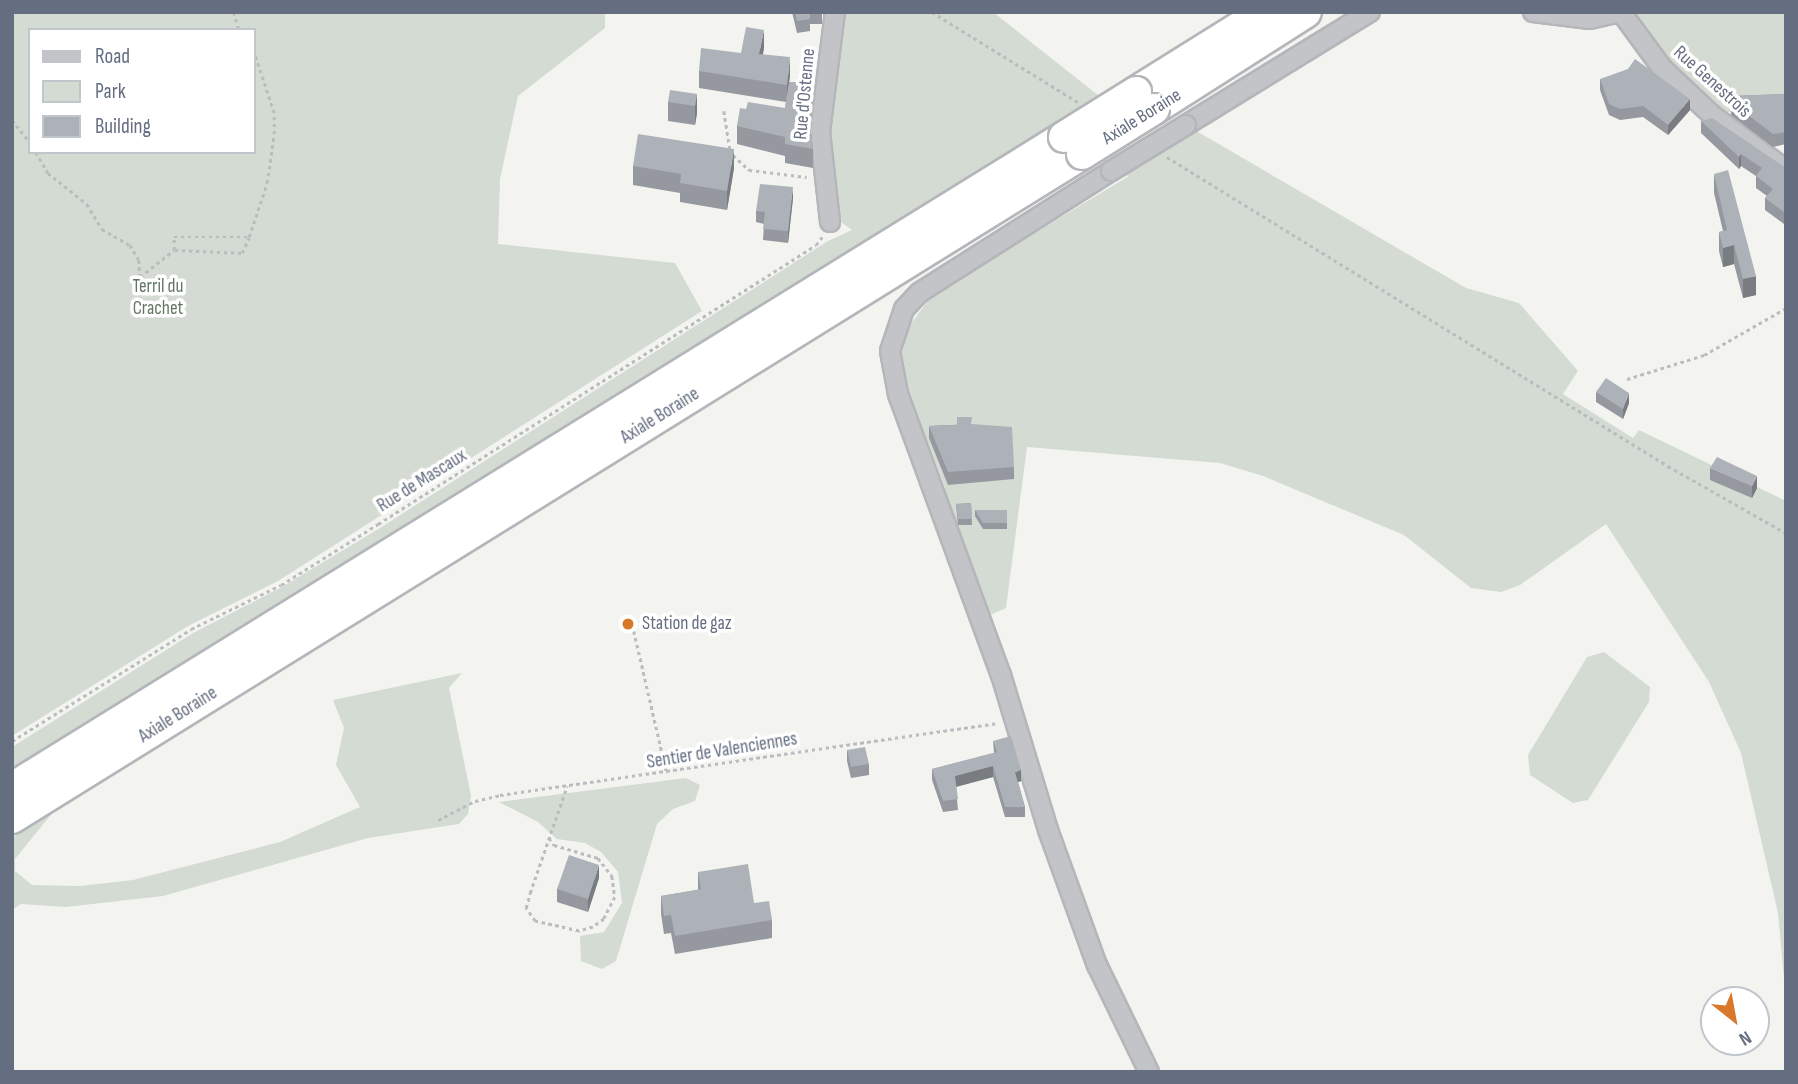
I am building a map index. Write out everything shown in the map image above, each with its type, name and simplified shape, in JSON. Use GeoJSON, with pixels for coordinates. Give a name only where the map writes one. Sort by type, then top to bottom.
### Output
{"type":"FeatureCollection","features":[{"type":"Feature","properties":{"kind":"highway","name":"Axiale Boraine"},"geometry":{"type":"LineString","coordinates":[[1145,101],[1264,12]]}},
{"type":"Feature","properties":{"kind":"highway","name":"Axiale Boraine"},"geometry":{"type":"LineString","coordinates":[[12,789],[1145,101],[1306,12]]}},
{"type":"Feature","properties":{"kind":"highway","name":"Axiale Boraine"},"geometry":{"type":"LineString","coordinates":[[12,818],[1073,145]]}},
{"type":"Feature","properties":{"kind":"street","name":"Rue d'Ostenne"},"geometry":{"type":"LineString","coordinates":[[830,222],[820,132],[835,12]]}},
{"type":"Feature","properties":{"kind":"street"},"geometry":{"type":"LineString","coordinates":[[1149,1072],[1097,965],[1015,721],[898,394],[890,351],[904,309],[919,293],[1370,12]]}},
{"type":"Feature","properties":{"kind":"street"},"geometry":{"type":"LineString","coordinates":[[1533,12],[1590,19],[1621,12]]}},
{"type":"Feature","properties":{"kind":"street","name":"Rue Genestrois"},"geometry":{"type":"LineString","coordinates":[[1621,12],[1662,68],[1712,115],[1786,170]]}},
{"type":"Feature","properties":{"kind":"path"},"geometry":{"type":"LineString","coordinates":[[932,12],[1086,107]]}},
{"type":"Feature","properties":{"kind":"path"},"geometry":{"type":"LineString","coordinates":[[37,154],[48,173],[87,204],[102,229],[130,245],[139,261],[140,277],[174,250],[242,253],[250,237],[267,183],[274,134],[272,105],[256,59]]}},
{"type":"Feature","properties":{"kind":"path"},"geometry":{"type":"LineString","coordinates":[[724,111],[727,145],[748,170],[824,179]]}},
{"type":"Feature","properties":{"kind":"path"},"geometry":{"type":"LineString","coordinates":[[12,120],[28,140]]}},
{"type":"Feature","properties":{"kind":"path"},"geometry":{"type":"LineString","coordinates":[[1157,151],[1668,466],[1786,533]]}},
{"type":"Feature","properties":{"kind":"path","name":"Rue de Mascaux"},"geometry":{"type":"LineString","coordinates":[[12,741],[191,629],[281,585],[467,469],[816,245],[830,222]]}},
{"type":"Feature","properties":{"kind":"path"},"geometry":{"type":"LineString","coordinates":[[174,250],[174,237],[250,237]]}},
{"type":"Feature","properties":{"kind":"path"},"geometry":{"type":"LineString","coordinates":[[1627,379],[1704,355],[1786,308]]}},
{"type":"Feature","properties":{"kind":"path"},"geometry":{"type":"LineString","coordinates":[[634,631],[667,774]]}},
{"type":"Feature","properties":{"kind":"path","name":"Sentier de Valenciennes"},"geometry":{"type":"LineString","coordinates":[[438,820],[475,801],[1015,721]]}},
{"type":"Feature","properties":{"kind":"path"},"geometry":{"type":"LineString","coordinates":[[549,838],[554,845],[598,858],[612,876],[615,897],[604,919],[593,927],[579,931],[528,916],[530,893],[566,786]]}},
{"type":"Feature","properties":{"kind":"green space","name":"Terril du Crachet"},"geometry":{"type":"Polygon","coordinates":[[[12,12],[605,12],[605,28],[518,96],[500,179],[498,244],[675,263],[702,311],[278,581],[188,626],[12,736],[12,12]]]}},
{"type":"Feature","properties":{"kind":"green space"},"geometry":{"type":"Polygon","coordinates":[[[835,12],[993,12],[1113,107],[12,788],[12,747],[193,633],[282,587],[380,528],[828,241],[852,230],[838,220],[824,179],[835,12]]]}},
{"type":"Feature","properties":{"kind":"green space"},"geometry":{"type":"Polygon","coordinates":[[[1621,12],[1786,12],[1786,101],[1712,115],[1621,12]]]}},
{"type":"Feature","properties":{"kind":"green space"},"geometry":{"type":"Polygon","coordinates":[[[1186,125],[1466,288],[1519,303],[1578,371],[1563,394],[1633,438],[1639,430],[1786,501],[1786,1001],[1778,913],[1741,753],[1709,682],[1606,524],[1520,585],[1501,592],[1471,588],[1404,535],[1263,476],[1220,463],[1027,447],[1006,608],[986,617],[941,495],[945,488],[927,440],[917,432],[895,366],[906,330],[933,294],[1129,176],[1111,171],[1186,125]]]}},
{"type":"Feature","properties":{"kind":"green space"},"geometry":{"type":"Polygon","coordinates":[[[1604,652],[1650,687],[1649,702],[1588,800],[1573,803],[1530,775],[1528,755],[1587,657],[1604,652]]]}},
{"type":"Feature","properties":{"kind":"green space"},"geometry":{"type":"Polygon","coordinates":[[[462,673],[449,688],[471,796],[468,814],[459,824],[368,838],[163,896],[66,907],[21,904],[12,910],[12,837],[54,811],[15,859],[15,871],[32,885],[80,886],[133,880],[280,842],[360,807],[336,765],[344,728],[333,700],[462,673]]]}},
{"type":"Feature","properties":{"kind":"green space"},"geometry":{"type":"Polygon","coordinates":[[[686,778],[700,785],[695,801],[673,809],[657,824],[616,961],[602,969],[581,961],[580,936],[604,932],[622,903],[618,872],[601,852],[585,843],[557,839],[538,822],[499,802],[686,778]]]}},
{"type":"Feature","properties":{"kind":"building"},"geometry":{"type":"Polygon","coordinates":[[[795,12],[810,12],[810,19],[797,21],[795,12]]]}},
{"type":"Feature","properties":{"kind":"building"},"geometry":{"type":"Polygon","coordinates":[[[746,27],[764,30],[759,54],[790,57],[787,85],[699,71],[701,48],[741,53],[746,27]]]}},
{"type":"Feature","properties":{"kind":"building"},"geometry":{"type":"Polygon","coordinates":[[[1635,59],[1690,99],[1668,125],[1643,106],[1620,109],[1609,104],[1600,79],[1628,69],[1635,59]]]}},
{"type":"Feature","properties":{"kind":"building"},"geometry":{"type":"Polygon","coordinates":[[[789,82],[812,82],[809,115],[813,149],[785,144],[785,137],[737,126],[740,108],[746,109],[748,102],[785,108],[789,82]]]}},
{"type":"Feature","properties":{"kind":"building"},"geometry":{"type":"Polygon","coordinates":[[[670,90],[697,94],[695,106],[668,102],[670,90]]]}},
{"type":"Feature","properties":{"kind":"building"},"geometry":{"type":"Polygon","coordinates":[[[1786,94],[1786,132],[1773,134],[1731,102],[1730,96],[1786,94]]]}},
{"type":"Feature","properties":{"kind":"building"},"geometry":{"type":"Polygon","coordinates":[[[1712,118],[1786,168],[1784,212],[1765,198],[1773,189],[1756,176],[1762,168],[1741,154],[1739,157],[1701,121],[1712,118]]]}},
{"type":"Feature","properties":{"kind":"building"},"geometry":{"type":"Polygon","coordinates":[[[638,134],[734,149],[727,191],[680,183],[681,174],[633,166],[638,134]]]}},
{"type":"Feature","properties":{"kind":"building"},"geometry":{"type":"Polygon","coordinates":[[[1728,170],[1756,276],[1743,279],[1734,245],[1723,248],[1719,232],[1727,230],[1714,174],[1728,170]]]}},
{"type":"Feature","properties":{"kind":"building"},"geometry":{"type":"Polygon","coordinates":[[[760,184],[793,187],[788,231],[763,229],[765,212],[756,211],[760,184]]]}},
{"type":"Feature","properties":{"kind":"building"},"geometry":{"type":"Polygon","coordinates":[[[1606,378],[1629,393],[1623,409],[1596,392],[1606,378]]]}},
{"type":"Feature","properties":{"kind":"building"},"geometry":{"type":"Polygon","coordinates":[[[957,417],[972,417],[971,424],[1012,427],[1014,467],[948,472],[929,426],[957,425],[957,417]]]}},
{"type":"Feature","properties":{"kind":"building"},"geometry":{"type":"Polygon","coordinates":[[[1717,457],[1757,476],[1752,486],[1710,468],[1717,457]]]}},
{"type":"Feature","properties":{"kind":"building"},"geometry":{"type":"Polygon","coordinates":[[[971,503],[972,519],[958,519],[956,504],[971,503]]]}},
{"type":"Feature","properties":{"kind":"building"},"geometry":{"type":"Polygon","coordinates":[[[975,510],[1007,510],[1007,523],[983,523],[975,510]]]}},
{"type":"Feature","properties":{"kind":"building"},"geometry":{"type":"Polygon","coordinates":[[[1011,736],[1021,770],[1015,772],[1025,807],[1005,807],[993,766],[955,776],[958,799],[943,801],[932,769],[997,752],[993,741],[1011,736]]]}},
{"type":"Feature","properties":{"kind":"building"},"geometry":{"type":"Polygon","coordinates":[[[865,747],[869,764],[851,767],[847,750],[865,747]]]}},
{"type":"Feature","properties":{"kind":"building"},"geometry":{"type":"Polygon","coordinates":[[[569,855],[599,865],[588,899],[557,889],[569,855]]]}},
{"type":"Feature","properties":{"kind":"building"},"geometry":{"type":"Polygon","coordinates":[[[748,864],[754,903],[769,901],[772,920],[675,936],[671,915],[664,916],[661,896],[701,889],[698,872],[748,864]]]}},
{"type":"Feature","properties":{"kind":"place","name":"Station de gaz"},"geometry":{"type":"Point","coordinates":[628,624]}}]}
